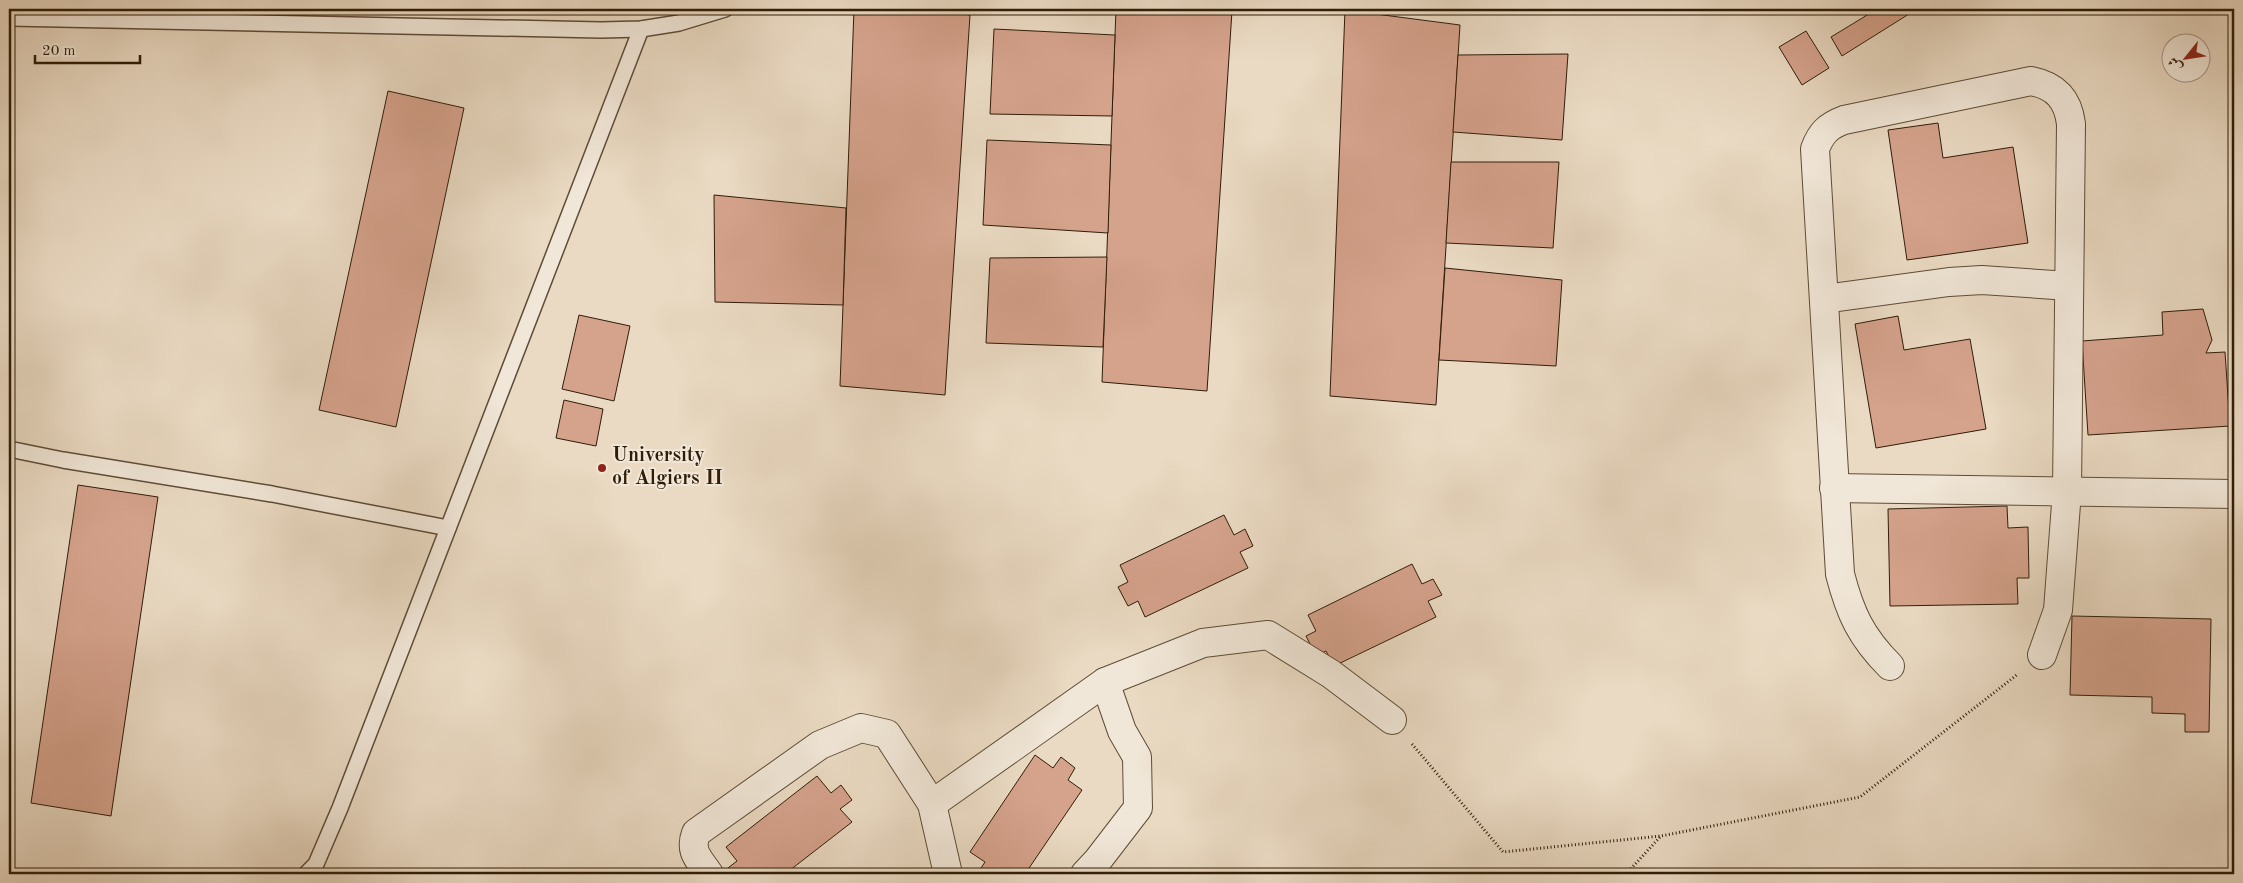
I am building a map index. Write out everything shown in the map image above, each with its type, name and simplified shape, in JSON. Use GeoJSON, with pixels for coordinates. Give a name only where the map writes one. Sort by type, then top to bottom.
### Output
{"type":"FeatureCollection","features":[{"type":"Feature","properties":{"kind":"street"},"geometry":{"type":"LineString","coordinates":[[1890,666],[1872,648],[1858,627],[1846,601],[1840,574],[1815,149],[1820,135],[1830,125],[1844,120],[2031,81],[2044,84],[2056,90],[2070,111],[2067,491],[2058,610],[2042,655]]}},
{"type":"Feature","properties":{"kind":"street"},"geometry":{"type":"LineString","coordinates":[[1824,299],[1949,282],[1982,280],[2069,286]]}},
{"type":"Feature","properties":{"kind":"street"},"geometry":{"type":"LineString","coordinates":[[1834,488],[2234,494]]}},
{"type":"Feature","properties":{"kind":"street"},"geometry":{"type":"LineString","coordinates":[[932,804],[1105,682],[1203,643],[1268,635],[1331,674],[1392,720]]}},
{"type":"Feature","properties":{"kind":"street"},"geometry":{"type":"LineString","coordinates":[[1085,874],[1138,808],[1137,757],[1122,731],[1105,682]]}},
{"type":"Feature","properties":{"kind":"street"},"geometry":{"type":"LineString","coordinates":[[709,874],[696,855],[692,844],[696,833],[820,745],[861,728],[887,734],[932,804],[948,874]]}},
{"type":"Feature","properties":{"kind":"lane"},"geometry":{"type":"LineString","coordinates":[[9,18],[641,30],[679,23],[725,9]]}},
{"type":"Feature","properties":{"kind":"lane"},"geometry":{"type":"LineString","coordinates":[[306,874],[316,864],[340,808],[641,30]]}},
{"type":"Feature","properties":{"kind":"lane"},"geometry":{"type":"LineString","coordinates":[[9,449],[63,460],[272,494],[448,528]]}},
{"type":"Feature","properties":{"kind":"path"},"geometry":{"type":"LineString","coordinates":[[1392,720],[1503,852],[1661,836],[1860,797],[2042,655]]}},
{"type":"Feature","properties":{"kind":"path"},"geometry":{"type":"LineString","coordinates":[[1626,874],[1661,836]]}},
{"type":"Feature","properties":{"kind":"building"},"geometry":{"type":"Polygon","coordinates":[[[854,9],[920,9],[970,15],[945,395],[840,386],[854,9]]]}},
{"type":"Feature","properties":{"kind":"building"},"geometry":{"type":"Polygon","coordinates":[[[1116,9],[1214,9],[1232,11],[1207,391],[1102,382],[1116,9]]]}},
{"type":"Feature","properties":{"kind":"building"},"geometry":{"type":"Polygon","coordinates":[[[1877,9],[1905,9],[1909,14],[1842,56],[1831,37],[1877,9]]]}},
{"type":"Feature","properties":{"kind":"building"},"geometry":{"type":"Polygon","coordinates":[[[1345,10],[1460,25],[1436,405],[1330,396],[1345,10]]]}},
{"type":"Feature","properties":{"kind":"building"},"geometry":{"type":"Polygon","coordinates":[[[994,29],[1115,35],[1112,116],[990,114],[994,29]]]}},
{"type":"Feature","properties":{"kind":"building"},"geometry":{"type":"Polygon","coordinates":[[[1806,31],[1829,68],[1802,85],[1779,47],[1806,31]]]}},
{"type":"Feature","properties":{"kind":"building"},"geometry":{"type":"Polygon","coordinates":[[[1568,54],[1562,140],[1453,132],[1458,55],[1568,54]]]}},
{"type":"Feature","properties":{"kind":"building"},"geometry":{"type":"Polygon","coordinates":[[[388,91],[464,108],[396,427],[319,410],[388,91]]]}},
{"type":"Feature","properties":{"kind":"building"},"geometry":{"type":"Polygon","coordinates":[[[1938,123],[1943,158],[2013,147],[2028,243],[1907,260],[1888,130],[1938,123]]]}},
{"type":"Feature","properties":{"kind":"building"},"geometry":{"type":"Polygon","coordinates":[[[987,140],[1111,145],[1108,233],[983,225],[987,140]]]}},
{"type":"Feature","properties":{"kind":"building"},"geometry":{"type":"Polygon","coordinates":[[[1451,162],[1559,162],[1553,248],[1446,243],[1451,162]]]}},
{"type":"Feature","properties":{"kind":"building"},"geometry":{"type":"Polygon","coordinates":[[[714,195],[846,208],[843,305],[715,302],[714,195]]]}},
{"type":"Feature","properties":{"kind":"building"},"geometry":{"type":"Polygon","coordinates":[[[1107,257],[1103,347],[986,343],[990,258],[1107,257]]]}},
{"type":"Feature","properties":{"kind":"building"},"geometry":{"type":"Polygon","coordinates":[[[1445,268],[1562,280],[1556,366],[1439,360],[1445,268]]]}},
{"type":"Feature","properties":{"kind":"building"},"geometry":{"type":"Polygon","coordinates":[[[2203,309],[2212,340],[2206,353],[2225,352],[2230,426],[2088,435],[2082,341],[2163,335],[2162,312],[2203,309]]]}},
{"type":"Feature","properties":{"kind":"building"},"geometry":{"type":"Polygon","coordinates":[[[579,315],[630,326],[614,401],[562,389],[579,315]]]}},
{"type":"Feature","properties":{"kind":"building"},"geometry":{"type":"Polygon","coordinates":[[[1898,316],[1904,350],[1970,339],[1986,429],[1876,448],[1855,324],[1898,316]]]}},
{"type":"Feature","properties":{"kind":"building"},"geometry":{"type":"Polygon","coordinates":[[[564,400],[603,409],[596,446],[556,438],[564,400]]]}},
{"type":"Feature","properties":{"kind":"building"},"geometry":{"type":"Polygon","coordinates":[[[78,485],[158,497],[111,816],[31,803],[78,485]]]}},
{"type":"Feature","properties":{"kind":"building"},"geometry":{"type":"Polygon","coordinates":[[[2007,506],[2008,528],[2028,527],[2029,578],[2017,578],[2018,604],[1890,606],[1888,509],[2007,506]]]}},
{"type":"Feature","properties":{"kind":"building"},"geometry":{"type":"Polygon","coordinates":[[[1224,515],[1234,535],[1245,529],[1253,546],[1240,552],[1248,568],[1145,617],[1138,601],[1128,606],[1118,587],[1128,582],[1120,565],[1224,515]]]}},
{"type":"Feature","properties":{"kind":"building"},"geometry":{"type":"Polygon","coordinates":[[[1412,564],[1422,584],[1433,579],[1442,595],[1428,601],[1436,617],[1334,666],[1326,651],[1316,656],[1306,636],[1316,631],[1308,615],[1412,564]]]}},
{"type":"Feature","properties":{"kind":"building"},"geometry":{"type":"Polygon","coordinates":[[[2072,616],[2211,619],[2209,732],[2185,732],[2185,714],[2152,713],[2152,697],[2070,695],[2072,616]]]}},
{"type":"Feature","properties":{"kind":"building"},"geometry":{"type":"Polygon","coordinates":[[[1035,755],[1053,768],[1061,757],[1075,768],[1068,780],[1082,790],[1025,874],[985,874],[979,871],[985,862],[970,852],[1035,755]]]}},
{"type":"Feature","properties":{"kind":"building"},"geometry":{"type":"Polygon","coordinates":[[[817,776],[831,793],[841,785],[852,800],[840,809],[852,822],[785,874],[734,874],[728,868],[737,861],[726,847],[817,776]]]}},
{"type":"Feature","properties":{"kind":"place","name":"University of Algiers II"},"geometry":{"type":"Point","coordinates":[602,468]}}]}
